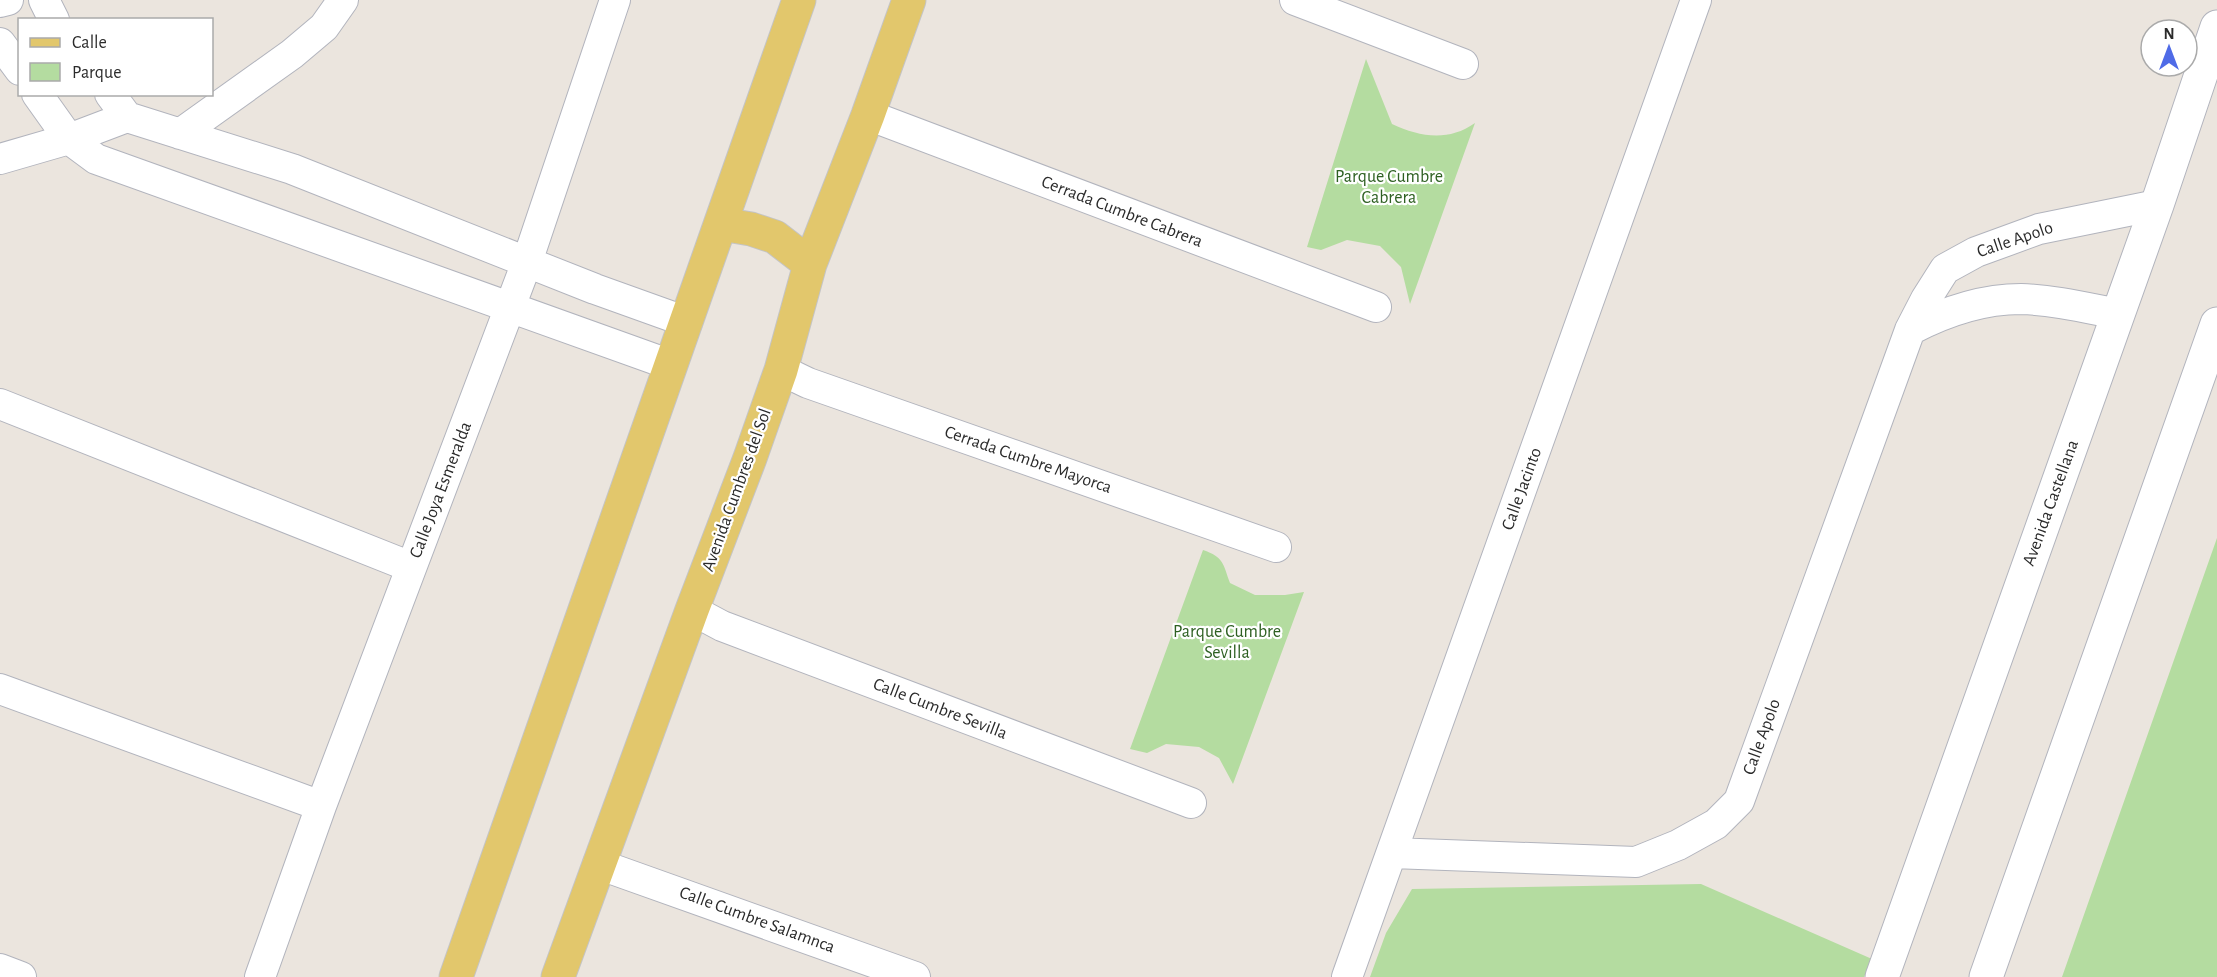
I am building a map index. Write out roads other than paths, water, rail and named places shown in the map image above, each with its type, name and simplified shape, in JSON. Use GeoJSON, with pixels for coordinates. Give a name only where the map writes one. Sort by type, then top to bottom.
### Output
{"type":"FeatureCollection","features":[{"type":"Feature","properties":{"kind":"main road"},"geometry":{"type":"LineString","coordinates":[[456,977],[799,0]]}},
{"type":"Feature","properties":{"kind":"main road","name":"Avenida Cumbres del Sol"},"geometry":{"type":"LineString","coordinates":[[558,977],[750,458],[781,370],[810,264],[868,115],[909,0]]}},
{"type":"Feature","properties":{"kind":"main road"},"geometry":{"type":"LineString","coordinates":[[721,224],[751,229],[775,237],[810,264]]}},
{"type":"Feature","properties":{"kind":"street"},"geometry":{"type":"LineString","coordinates":[[0,2],[8,0]]}},
{"type":"Feature","properties":{"kind":"street"},"geometry":{"type":"LineString","coordinates":[[44,0],[53,18]]}},
{"type":"Feature","properties":{"kind":"street"},"geometry":{"type":"LineString","coordinates":[[180,134],[292,54],[324,27],[343,0]]}},
{"type":"Feature","properties":{"kind":"street","name":"Calle Joya Esmeralda"},"geometry":{"type":"LineString","coordinates":[[260,977],[321,806],[527,262],[615,0]]}},
{"type":"Feature","properties":{"kind":"street"},"geometry":{"type":"LineString","coordinates":[[1294,0],[1463,64]]}},
{"type":"Feature","properties":{"kind":"street","name":"Calle Jacinto"},"geometry":{"type":"LineString","coordinates":[[1347,977],[1696,0]]}},
{"type":"Feature","properties":{"kind":"street","name":"Avenida Castellana"},"geometry":{"type":"LineString","coordinates":[[1882,977],[2157,205],[2217,27]]}},
{"type":"Feature","properties":{"kind":"street"},"geometry":{"type":"LineString","coordinates":[[0,43],[18,67]]}},
{"type":"Feature","properties":{"kind":"street"},"geometry":{"type":"LineString","coordinates":[[38,96],[69,139],[96,159],[671,365]]}},
{"type":"Feature","properties":{"kind":"street"},"geometry":{"type":"LineString","coordinates":[[0,159],[69,139],[119,106],[180,134],[292,169],[527,262],[687,322]]}},
{"type":"Feature","properties":{"kind":"street","name":"Cerrada Cumbre Cabrera"},"geometry":{"type":"LineString","coordinates":[[868,115],[1376,307]]}},
{"type":"Feature","properties":{"kind":"street","name":"Calle Apolo"},"geometry":{"type":"LineString","coordinates":[[1392,853],[1636,862],[1678,845],[1716,824],[1739,801],[1910,330],[1945,269],[1976,252],[2038,229],[2157,205]]}},
{"type":"Feature","properties":{"kind":"street"},"geometry":{"type":"LineString","coordinates":[[1910,330],[1937,316],[1969,306],[2018,299],[2065,304],[2118,314]]}},
{"type":"Feature","properties":{"kind":"street"},"geometry":{"type":"LineString","coordinates":[[1986,977],[2217,324]]}},
{"type":"Feature","properties":{"kind":"street","name":"Cerrada Cumbre Mayorca"},"geometry":{"type":"LineString","coordinates":[[781,370],[819,387],[1276,547]]}},
{"type":"Feature","properties":{"kind":"street"},"geometry":{"type":"LineString","coordinates":[[0,404],[411,567]]}},
{"type":"Feature","properties":{"kind":"street","name":"Calle Cumbre Sevilla"},"geometry":{"type":"LineString","coordinates":[[692,610],[722,626],[1191,803]]}},
{"type":"Feature","properties":{"kind":"street"},"geometry":{"type":"LineString","coordinates":[[0,689],[321,806]]}},
{"type":"Feature","properties":{"kind":"street","name":"Calle Cumbre Salamnca"},"geometry":{"type":"LineString","coordinates":[[598,864],[915,977]]}},
{"type":"Feature","properties":{"kind":"street"},"geometry":{"type":"LineString","coordinates":[[0,969],[21,977]]}},
{"type":"Feature","properties":{"kind":"park label","name":"Parque Cumbre Cabrera"},"geometry":{"type":"Point","coordinates":[1389,187]}},
{"type":"Feature","properties":{"kind":"park label","name":"Parque Cumbre Sevilla"},"geometry":{"type":"Point","coordinates":[1227,642]}}]}
